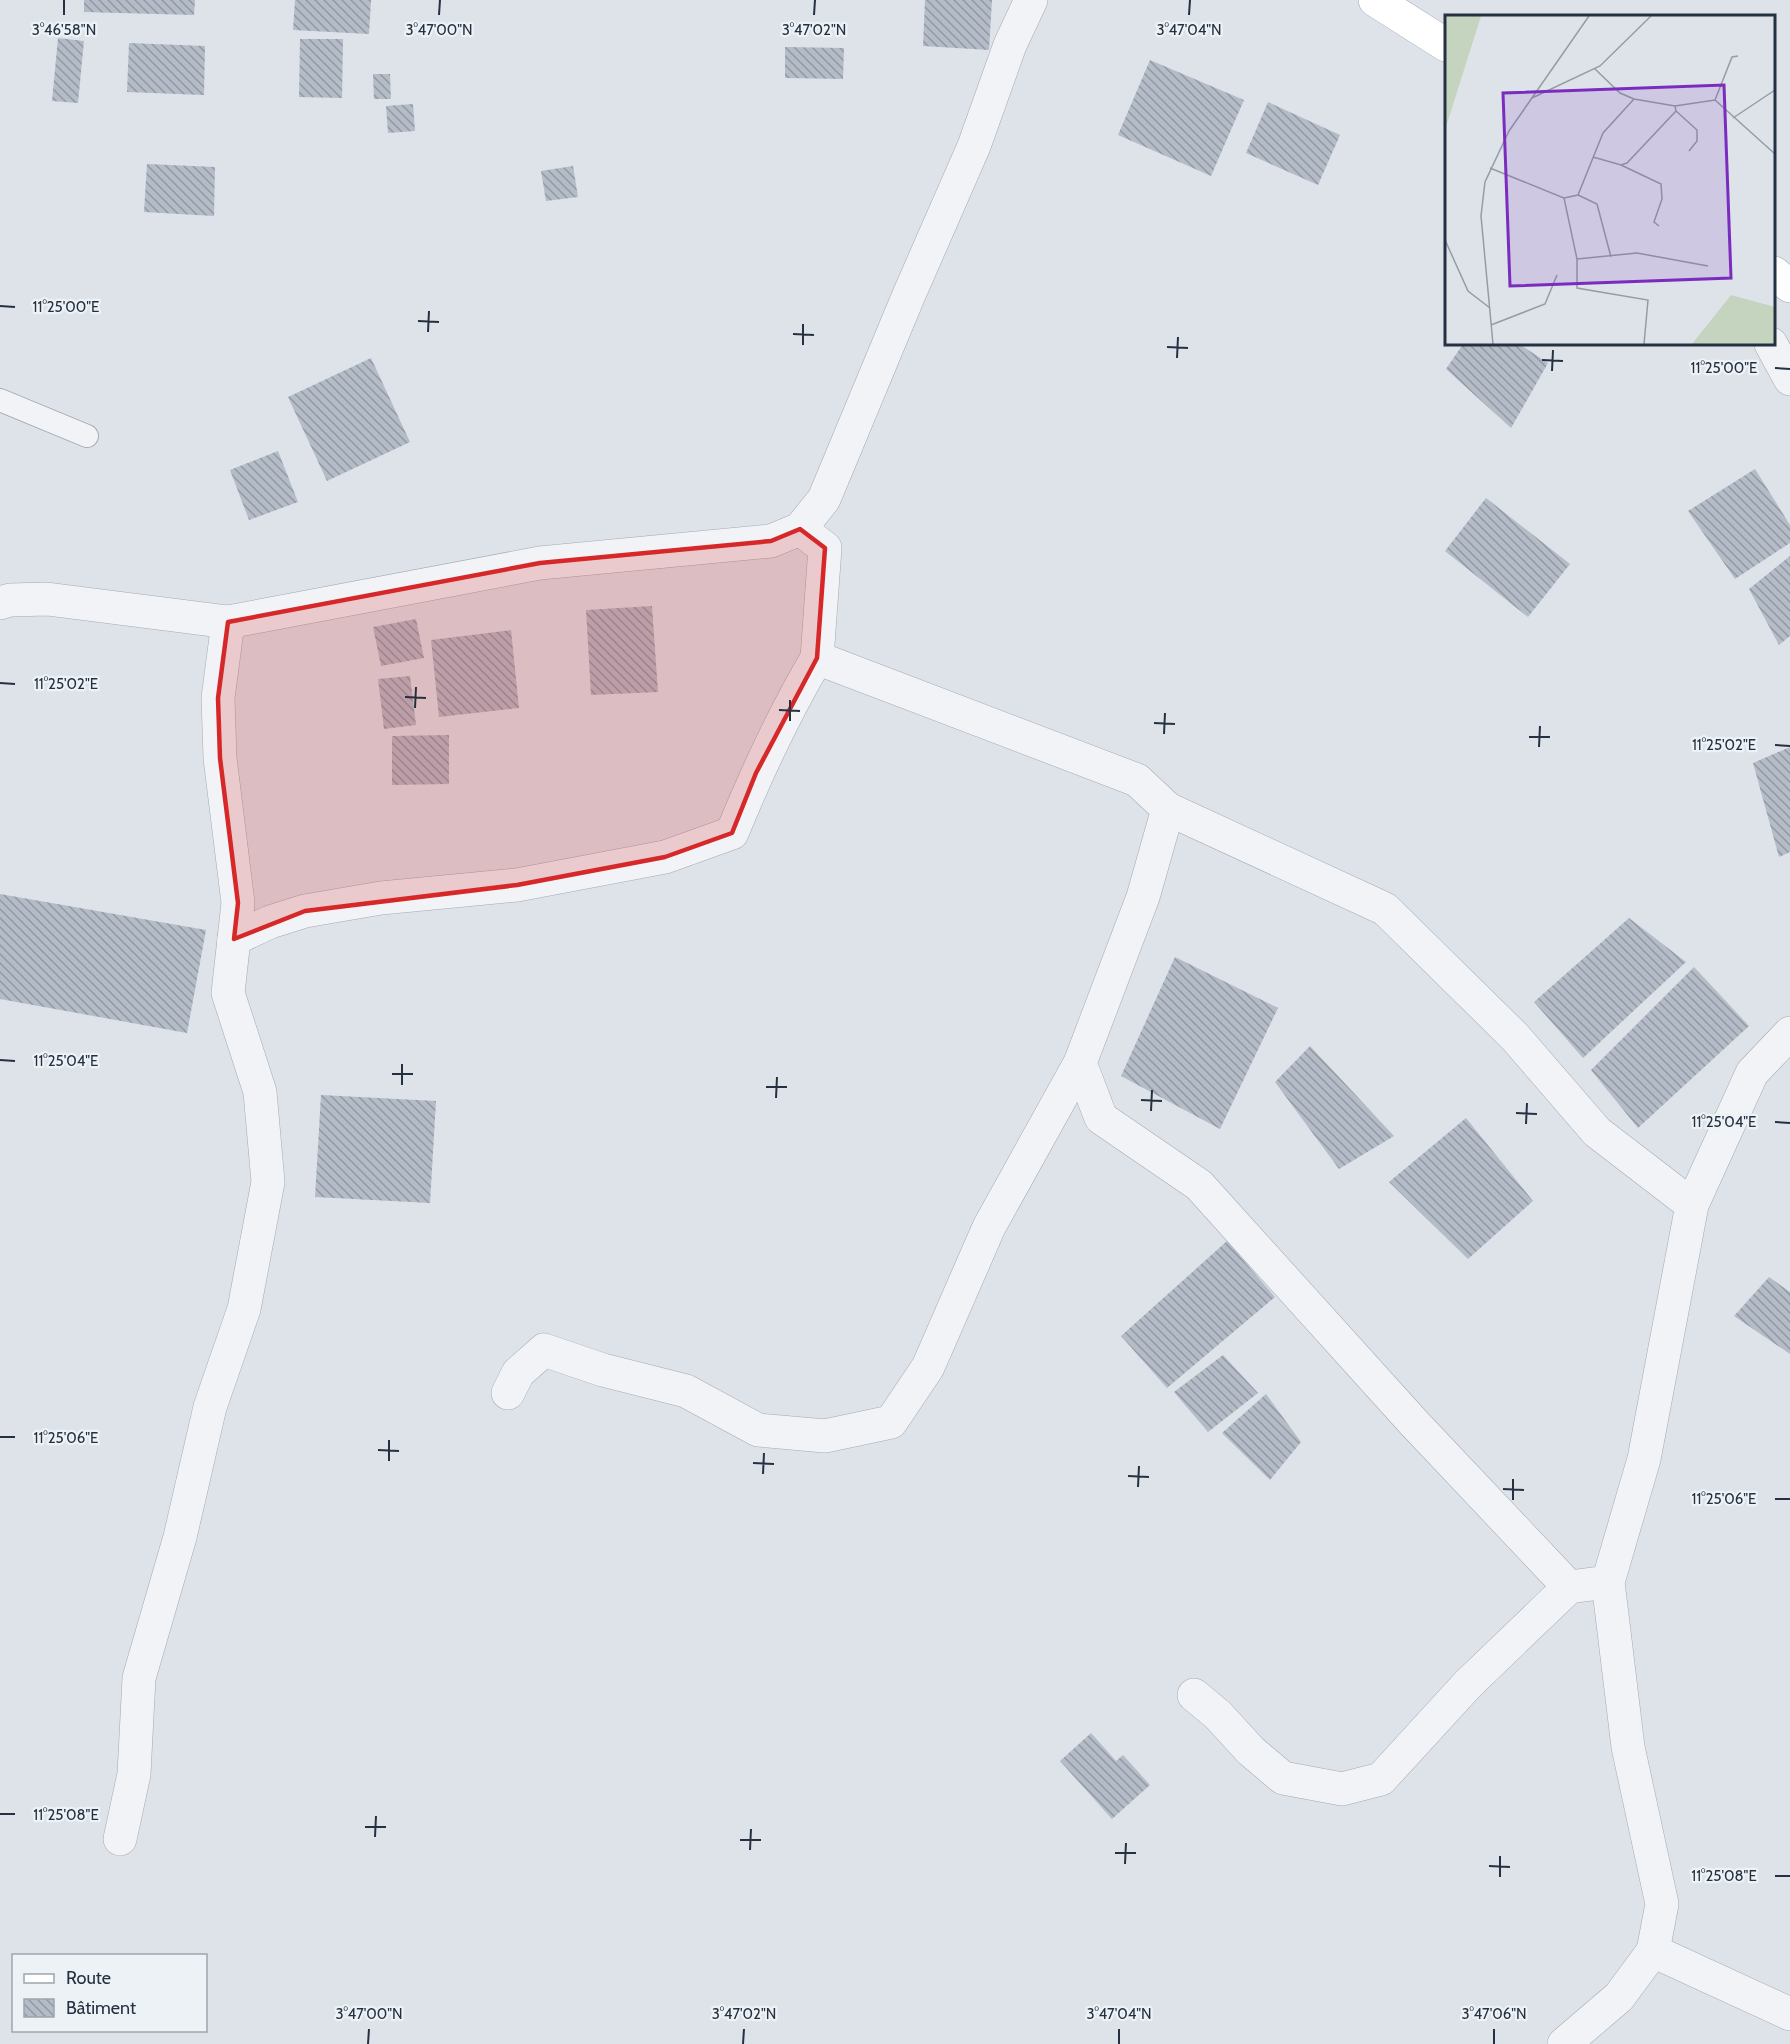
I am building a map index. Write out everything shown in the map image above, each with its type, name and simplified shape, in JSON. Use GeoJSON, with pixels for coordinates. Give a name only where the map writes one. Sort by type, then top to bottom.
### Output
{"type":"FeatureCollection","features":[{"type":"Feature","properties":{"kind":"main road"},"geometry":{"type":"LineString","coordinates":[[1375,0],[1445,44]]}},
{"type":"Feature","properties":{"kind":"main road"},"geometry":{"type":"LineString","coordinates":[[1775,275],[1790,286]]}},
{"type":"Feature","properties":{"kind":"street"},"geometry":{"type":"LineString","coordinates":[[0,603],[10,600],[47,599],[228,622],[540,563],[771,541],[800,529],[824,499],[974,146],[1010,45],[1031,0]]}},
{"type":"Feature","properties":{"kind":"street"},"geometry":{"type":"LineString","coordinates":[[1772,345],[1790,379]]}},
{"type":"Feature","properties":{"kind":"street"},"geometry":{"type":"LineString","coordinates":[[234,939],[270,922],[305,911],[381,898],[517,885],[665,857],[732,833],[756,773],[793,698],[818,658],[825,548],[800,529]]}},
{"type":"Feature","properties":{"kind":"street"},"geometry":{"type":"LineString","coordinates":[[120,1839],[134,1774],[139,1678],[180,1537],[210,1407],[244,1309],[268,1182],[260,1092],[228,993],[238,903],[220,758],[219,708],[228,622]]}},
{"type":"Feature","properties":{"kind":"street"},"geometry":{"type":"LineString","coordinates":[[818,658],[1137,780],[1168,809],[1385,909],[1515,1037],[1597,1132],[1692,1205]]}},
{"type":"Feature","properties":{"kind":"street"},"geometry":{"type":"LineString","coordinates":[[508,1393],[518,1373],[544,1350],[603,1370],[686,1391],[758,1430],[825,1436],[891,1422],[928,1367],[989,1227],[1080,1063],[1143,897],[1168,809]]}},
{"type":"Feature","properties":{"kind":"street"},"geometry":{"type":"LineString","coordinates":[[1564,2044],[1619,1997],[1653,1951],[1662,1904],[1628,1747],[1608,1582],[1644,1460],[1692,1205],[1752,1073],[1790,1033]]}},
{"type":"Feature","properties":{"kind":"street"},"geometry":{"type":"LineString","coordinates":[[1080,1063],[1101,1118],[1199,1185],[1414,1423],[1569,1587]]}},
{"type":"Feature","properties":{"kind":"street"},"geometry":{"type":"LineString","coordinates":[[1194,1695],[1218,1715],[1251,1751],[1283,1778],[1342,1789],[1381,1779],[1468,1684],[1569,1587],[1608,1582]]}},
{"type":"Feature","properties":{"kind":"street"},"geometry":{"type":"LineString","coordinates":[[1653,1951],[1790,2014]]}},
{"type":"Feature","properties":{"kind":"lane"},"geometry":{"type":"LineString","coordinates":[[0,400],[87,436]]}},
{"type":"Feature","properties":{"kind":"highlighted area"},"geometry":{"type":"Polygon","coordinates":[[[800,529],[825,548],[817,658],[756,773],[732,833],[665,857],[517,885],[305,911],[234,939],[238,903],[220,758],[218,698],[228,622],[540,563],[771,541],[800,529]]]}},
{"type":"Feature","properties":{"kind":"building"},"geometry":{"type":"Polygon","coordinates":[[[84,0],[195,0],[194,15],[84,12],[84,0]]]}},
{"type":"Feature","properties":{"kind":"building"},"geometry":{"type":"Polygon","coordinates":[[[295,0],[371,0],[369,34],[293,30],[295,0]]]}},
{"type":"Feature","properties":{"kind":"building"},"geometry":{"type":"Polygon","coordinates":[[[925,0],[992,0],[989,50],[923,46],[925,0]]]}},
{"type":"Feature","properties":{"kind":"building"},"geometry":{"type":"Polygon","coordinates":[[[58,38],[84,41],[78,103],[52,101],[58,38]]]}},
{"type":"Feature","properties":{"kind":"building"},"geometry":{"type":"Polygon","coordinates":[[[300,39],[343,39],[342,98],[299,97],[300,39]]]}},
{"type":"Feature","properties":{"kind":"building"},"geometry":{"type":"Polygon","coordinates":[[[129,43],[205,46],[204,95],[127,92],[129,43]]]}},
{"type":"Feature","properties":{"kind":"building"},"geometry":{"type":"Polygon","coordinates":[[[785,47],[844,48],[843,79],[785,78],[785,47]]]}},
{"type":"Feature","properties":{"kind":"building"},"geometry":{"type":"Polygon","coordinates":[[[1150,60],[1244,100],[1211,176],[1118,135],[1150,60]]]}},
{"type":"Feature","properties":{"kind":"building"},"geometry":{"type":"Polygon","coordinates":[[[373,74],[390,74],[391,99],[374,99],[373,74]]]}},
{"type":"Feature","properties":{"kind":"building"},"geometry":{"type":"Polygon","coordinates":[[[1268,102],[1340,135],[1318,185],[1246,153],[1268,102]]]}},
{"type":"Feature","properties":{"kind":"building"},"geometry":{"type":"Polygon","coordinates":[[[413,104],[415,131],[388,133],[386,106],[413,104]]]}},
{"type":"Feature","properties":{"kind":"building"},"geometry":{"type":"Polygon","coordinates":[[[147,164],[215,167],[214,216],[144,212],[147,164]]]}},
{"type":"Feature","properties":{"kind":"building"},"geometry":{"type":"Polygon","coordinates":[[[573,166],[578,197],[546,201],[541,171],[573,166]]]}},
{"type":"Feature","properties":{"kind":"building"},"geometry":{"type":"Polygon","coordinates":[[[1462,345],[1521,345],[1548,363],[1511,428],[1446,369],[1462,345]]]}},
{"type":"Feature","properties":{"kind":"building"},"geometry":{"type":"Polygon","coordinates":[[[371,358],[410,442],[327,481],[288,397],[371,358]]]}},
{"type":"Feature","properties":{"kind":"building"},"geometry":{"type":"Polygon","coordinates":[[[278,451],[298,502],[249,520],[230,470],[278,451]]]}},
{"type":"Feature","properties":{"kind":"building"},"geometry":{"type":"Polygon","coordinates":[[[1755,469],[1790,525],[1790,543],[1735,579],[1688,511],[1755,469]]]}},
{"type":"Feature","properties":{"kind":"building"},"geometry":{"type":"Polygon","coordinates":[[[1486,498],[1570,564],[1528,617],[1445,551],[1486,498]]]}},
{"type":"Feature","properties":{"kind":"building"},"geometry":{"type":"Polygon","coordinates":[[[1790,556],[1790,636],[1779,645],[1749,589],[1790,556]]]}},
{"type":"Feature","properties":{"kind":"building"},"geometry":{"type":"Polygon","coordinates":[[[652,606],[658,692],[591,695],[586,610],[652,606]]]}},
{"type":"Feature","properties":{"kind":"building"},"geometry":{"type":"Polygon","coordinates":[[[416,619],[424,658],[381,666],[373,627],[416,619]]]}},
{"type":"Feature","properties":{"kind":"building"},"geometry":{"type":"Polygon","coordinates":[[[511,630],[519,708],[439,717],[431,640],[511,630]]]}},
{"type":"Feature","properties":{"kind":"building"},"geometry":{"type":"Polygon","coordinates":[[[410,676],[416,725],[384,729],[378,679],[410,676]]]}},
{"type":"Feature","properties":{"kind":"building"},"geometry":{"type":"Polygon","coordinates":[[[449,735],[449,784],[392,785],[392,736],[449,735]]]}},
{"type":"Feature","properties":{"kind":"building"},"geometry":{"type":"Polygon","coordinates":[[[1790,747],[1790,852],[1779,857],[1753,763],[1790,747]]]}},
{"type":"Feature","properties":{"kind":"building"},"geometry":{"type":"Polygon","coordinates":[[[0,894],[206,930],[187,1033],[0,999],[0,894]]]}},
{"type":"Feature","properties":{"kind":"building"},"geometry":{"type":"Polygon","coordinates":[[[1629,918],[1686,962],[1583,1058],[1534,1002],[1629,918]]]}},
{"type":"Feature","properties":{"kind":"building"},"geometry":{"type":"Polygon","coordinates":[[[1175,957],[1278,1008],[1220,1129],[1121,1076],[1175,957]]]}},
{"type":"Feature","properties":{"kind":"building"},"geometry":{"type":"Polygon","coordinates":[[[1694,967],[1749,1026],[1638,1128],[1591,1070],[1694,967]]]}},
{"type":"Feature","properties":{"kind":"building"},"geometry":{"type":"Polygon","coordinates":[[[1310,1046],[1394,1136],[1339,1169],[1275,1082],[1310,1046]]]}},
{"type":"Feature","properties":{"kind":"building"},"geometry":{"type":"Polygon","coordinates":[[[321,1095],[436,1101],[430,1203],[315,1197],[321,1095]]]}},
{"type":"Feature","properties":{"kind":"building"},"geometry":{"type":"Polygon","coordinates":[[[1466,1118],[1533,1201],[1468,1259],[1389,1182],[1466,1118]]]}},
{"type":"Feature","properties":{"kind":"building"},"geometry":{"type":"Polygon","coordinates":[[[1227,1241],[1275,1297],[1167,1388],[1121,1336],[1227,1241]]]}},
{"type":"Feature","properties":{"kind":"building"},"geometry":{"type":"Polygon","coordinates":[[[1769,1277],[1790,1292],[1790,1354],[1734,1316],[1769,1277]]]}},
{"type":"Feature","properties":{"kind":"building"},"geometry":{"type":"Polygon","coordinates":[[[1223,1355],[1258,1393],[1208,1432],[1174,1392],[1223,1355]]]}},
{"type":"Feature","properties":{"kind":"building"},"geometry":{"type":"Polygon","coordinates":[[[1266,1394],[1301,1442],[1270,1480],[1222,1433],[1266,1394]]]}},
{"type":"Feature","properties":{"kind":"building"},"geometry":{"type":"Polygon","coordinates":[[[1091,1733],[1116,1761],[1123,1755],[1150,1785],[1112,1819],[1060,1761],[1091,1733]]]}}]}
